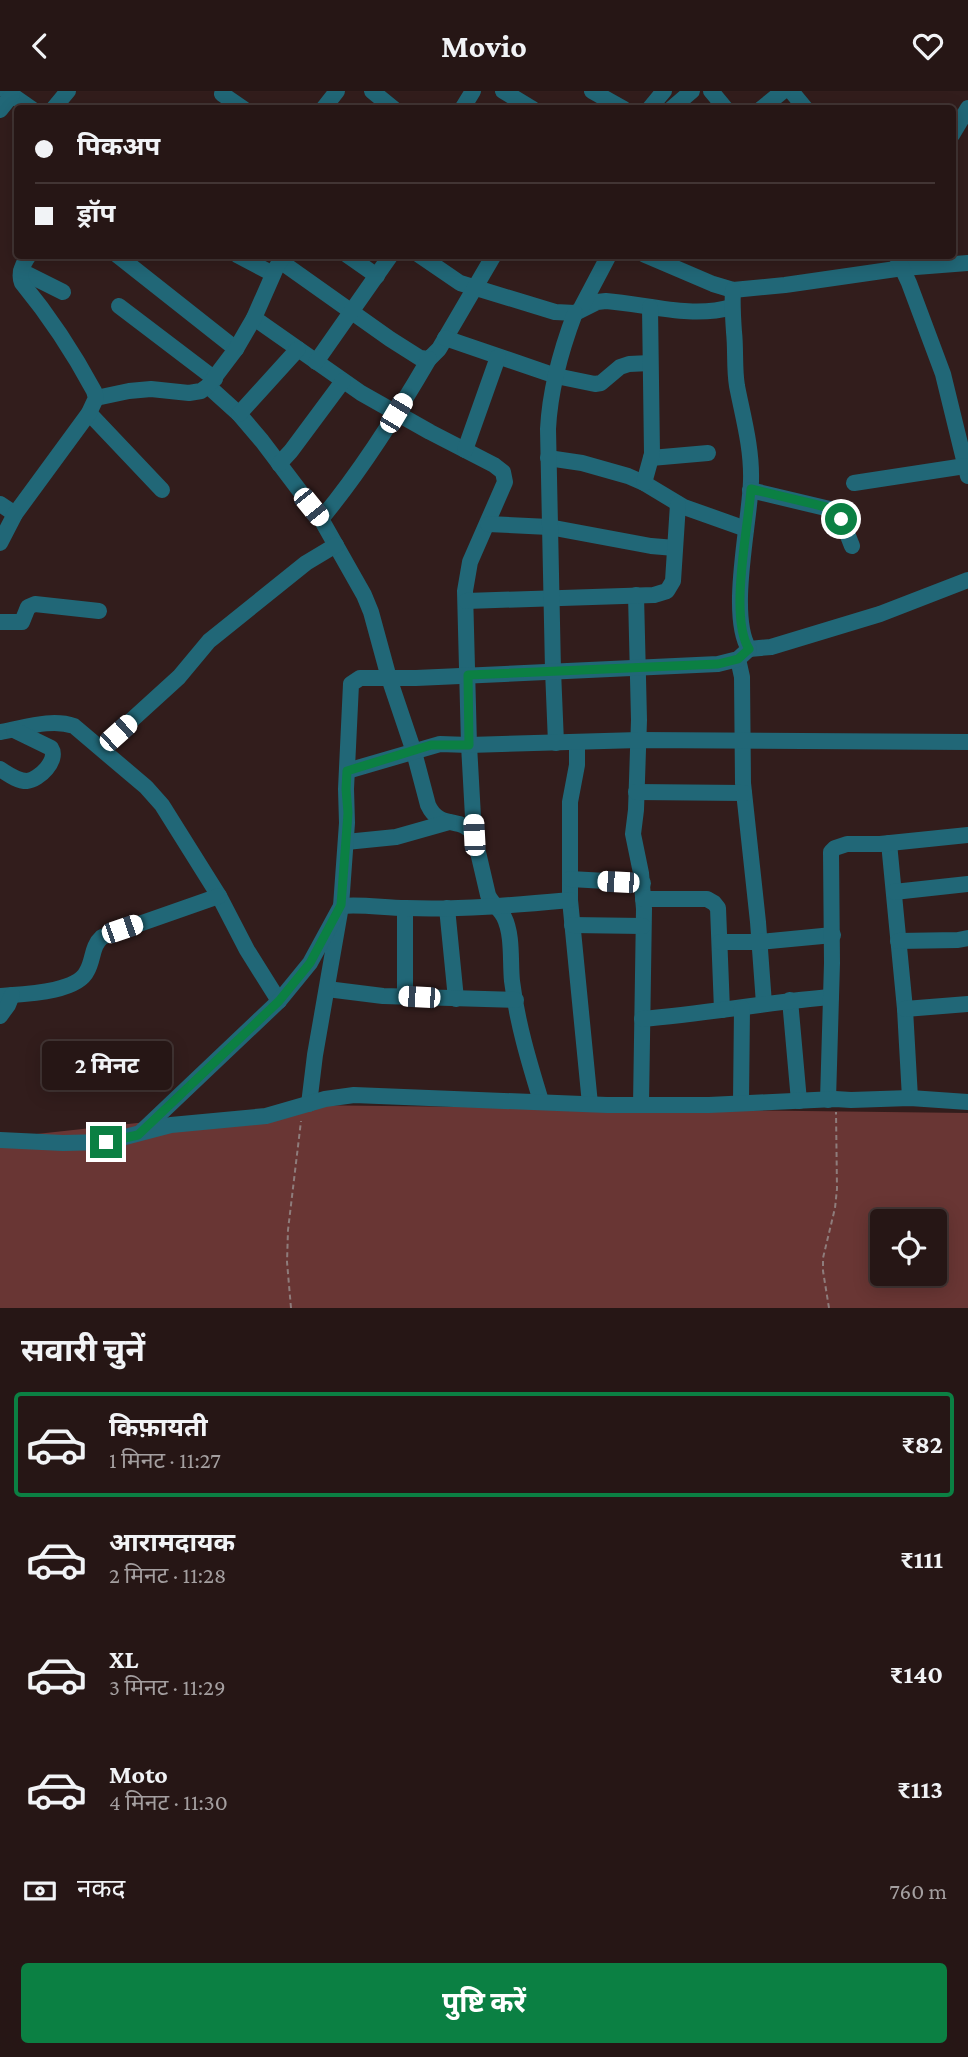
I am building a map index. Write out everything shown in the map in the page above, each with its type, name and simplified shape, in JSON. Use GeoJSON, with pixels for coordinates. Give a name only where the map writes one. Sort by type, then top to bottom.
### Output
{"type":"FeatureCollection","features":[{"type":"Feature","properties":{"kind":"street"},"geometry":{"type":"LineString","coordinates":[[56,105],[68,91]]}},
{"type":"Feature","properties":{"kind":"street"},"geometry":{"type":"LineString","coordinates":[[326,105],[337,91]]}},
{"type":"Feature","properties":{"kind":"street"},"geometry":{"type":"LineString","coordinates":[[372,91],[389,105]]}},
{"type":"Feature","properties":{"kind":"street"},"geometry":{"type":"LineString","coordinates":[[503,91],[526,105]]}},
{"type":"Feature","properties":{"kind":"street"},"geometry":{"type":"LineString","coordinates":[[592,91],[617,105]]}},
{"type":"Feature","properties":{"kind":"street"},"geometry":{"type":"LineString","coordinates":[[663,103],[691,91]]}},
{"type":"Feature","properties":{"kind":"street"},"geometry":{"type":"LineString","coordinates":[[711,91],[723,105]]}},
{"type":"Feature","properties":{"kind":"street"},"geometry":{"type":"LineString","coordinates":[[766,105],[783,91]]}},
{"type":"Feature","properties":{"kind":"street"},"geometry":{"type":"LineString","coordinates":[[791,91],[803,105]]}},
{"type":"Feature","properties":{"kind":"street"},"geometry":{"type":"LineString","coordinates":[[0,110],[9,93],[26,105]]}},
{"type":"Feature","properties":{"kind":"street"},"geometry":{"type":"LineString","coordinates":[[956,128],[968,108]]}},
{"type":"Feature","properties":{"kind":"street"},"geometry":{"type":"LineString","coordinates":[[0,543],[15,514],[92,406],[94,391],[49,316],[22,283],[21,271],[27,259]]}},
{"type":"Feature","properties":{"kind":"street"},"geometry":{"type":"LineString","coordinates":[[122,259],[236,349]]}},
{"type":"Feature","properties":{"kind":"street"},"geometry":{"type":"LineString","coordinates":[[353,259],[377,276]]}},
{"type":"Feature","properties":{"kind":"street"},"geometry":{"type":"LineString","coordinates":[[316,362],[388,259]]}},
{"type":"Feature","properties":{"kind":"street"},"geometry":{"type":"LineString","coordinates":[[425,259],[453,279],[475,288],[555,312],[577,311],[597,302],[620,302],[690,312],[712,312],[732,307]]}},
{"type":"Feature","properties":{"kind":"street"},"geometry":{"type":"LineString","coordinates":[[321,519],[347,487],[429,359],[439,349],[492,259]]}},
{"type":"Feature","properties":{"kind":"street"},"geometry":{"type":"LineString","coordinates":[[556,743],[552,670],[549,419],[563,345],[577,311],[607,259]]}},
{"type":"Feature","properties":{"kind":"street"},"geometry":{"type":"LineString","coordinates":[[654,259],[733,290],[785,285],[899,262],[968,263]]}},
{"type":"Feature","properties":{"kind":"street"},"geometry":{"type":"LineString","coordinates":[[92,406],[151,389],[190,393],[201,391],[212,383],[254,318],[281,260],[420,358],[429,359]]}},
{"type":"Feature","properties":{"kind":"street"},"geometry":{"type":"LineString","coordinates":[[854,483],[967,471],[948,391],[899,262]]}},
{"type":"Feature","properties":{"kind":"street"},"geometry":{"type":"LineString","coordinates":[[21,271],[63,292]]}},
{"type":"Feature","properties":{"kind":"street"},"geometry":{"type":"LineString","coordinates":[[733,290],[736,375],[751,466],[740,610],[744,654],[744,793],[764,1004]]}},
{"type":"Feature","properties":{"kind":"street"},"geometry":{"type":"LineString","coordinates":[[119,306],[212,383],[321,519],[371,612],[388,678],[432,813],[442,821],[467,826],[474,835]]}},
{"type":"Feature","properties":{"kind":"street"},"geometry":{"type":"LineString","coordinates":[[644,483],[651,458],[650,307]]}},
{"type":"Feature","properties":{"kind":"street"},"geometry":{"type":"LineString","coordinates":[[254,318],[396,413],[494,465],[503,473],[505,482],[470,562],[465,591],[474,835],[488,895],[504,916],[516,1000],[541,1101]]}},
{"type":"Feature","properties":{"kind":"street"},"geometry":{"type":"LineString","coordinates":[[445,338],[556,376],[595,384],[601,383],[620,367],[650,363]]}},
{"type":"Feature","properties":{"kind":"street"},"geometry":{"type":"LineString","coordinates":[[239,414],[298,349]]}},
{"type":"Feature","properties":{"kind":"street"},"geometry":{"type":"LineString","coordinates":[[465,450],[498,357]]}},
{"type":"Feature","properties":{"kind":"street"},"geometry":{"type":"LineString","coordinates":[[279,464],[343,380]]}},
{"type":"Feature","properties":{"kind":"street"},"geometry":{"type":"LineString","coordinates":[[92,406],[162,491]]}},
{"type":"Feature","properties":{"kind":"street"},"geometry":{"type":"LineString","coordinates":[[651,458],[709,453]]}},
{"type":"Feature","properties":{"kind":"street"},"geometry":{"type":"LineString","coordinates":[[548,458],[601,468],[644,483],[678,504],[746,529]]}},
{"type":"Feature","properties":{"kind":"street"},"geometry":{"type":"LineString","coordinates":[[751,489],[834,510],[841,519],[852,546]]}},
{"type":"Feature","properties":{"kind":"street"},"geometry":{"type":"LineString","coordinates":[[0,504],[15,514]]}},
{"type":"Feature","properties":{"kind":"street"},"geometry":{"type":"LineString","coordinates":[[466,601],[661,594],[671,587],[678,504]]}},
{"type":"Feature","properties":{"kind":"street"},"geometry":{"type":"LineString","coordinates":[[488,524],[549,527],[651,546],[676,548]]}},
{"type":"Feature","properties":{"kind":"street"},"geometry":{"type":"LineString","coordinates":[[101,748],[179,677],[209,641],[306,563],[336,545]]}},
{"type":"Feature","properties":{"kind":"street"},"geometry":{"type":"LineString","coordinates":[[306,1105],[341,905],[348,813],[346,789],[351,684],[360,678],[718,664],[880,614],[968,580]]}},
{"type":"Feature","properties":{"kind":"street"},"geometry":{"type":"LineString","coordinates":[[636,595],[639,740],[633,834],[643,891],[640,1105]]}},
{"type":"Feature","properties":{"kind":"street"},"geometry":{"type":"LineString","coordinates":[[0,622],[22,622],[28,607],[35,604],[99,611]]}},
{"type":"Feature","properties":{"kind":"street"},"geometry":{"type":"LineString","coordinates":[[7,731],[51,722],[74,726],[146,787],[162,805],[219,896],[247,950],[279,1001]]}},
{"type":"Feature","properties":{"kind":"street"},"geometry":{"type":"LineString","coordinates":[[0,769],[26,781],[34,779],[54,759],[51,748],[7,731]]}},
{"type":"Feature","properties":{"kind":"street"},"geometry":{"type":"LineString","coordinates":[[347,771],[414,752],[422,747],[440,744],[639,740],[968,742]]}},
{"type":"Feature","properties":{"kind":"street"},"geometry":{"type":"LineString","coordinates":[[577,742],[570,802],[570,900],[590,1104]]}},
{"type":"Feature","properties":{"kind":"street"},"geometry":{"type":"LineString","coordinates":[[636,793],[744,793]]}},
{"type":"Feature","properties":{"kind":"street"},"geometry":{"type":"LineString","coordinates":[[346,842],[396,837],[449,822]]}},
{"type":"Feature","properties":{"kind":"street"},"geometry":{"type":"LineString","coordinates":[[832,1099],[831,852],[847,844],[889,843],[968,835]]}},
{"type":"Feature","properties":{"kind":"street"},"geometry":{"type":"LineString","coordinates":[[889,843],[905,1009],[909,1098]]}},
{"type":"Feature","properties":{"kind":"street"},"geometry":{"type":"LineString","coordinates":[[570,879],[707,899],[714,903],[718,908],[722,1010]]}},
{"type":"Feature","properties":{"kind":"street"},"geometry":{"type":"LineString","coordinates":[[894,893],[968,884]]}},
{"type":"Feature","properties":{"kind":"street"},"geometry":{"type":"LineString","coordinates":[[0,1016],[8,1005],[6,995],[57,989],[84,977],[89,969],[93,950],[102,937],[219,896]]}},
{"type":"Feature","properties":{"kind":"street"},"geometry":{"type":"LineString","coordinates":[[341,905],[405,908],[496,907],[570,900]]}},
{"type":"Feature","properties":{"kind":"street"},"geometry":{"type":"LineString","coordinates":[[138,1135],[279,1001],[310,963],[341,905]]}},
{"type":"Feature","properties":{"kind":"street"},"geometry":{"type":"LineString","coordinates":[[405,908],[405,997]]}},
{"type":"Feature","properties":{"kind":"street"},"geometry":{"type":"LineString","coordinates":[[447,908],[456,999]]}},
{"type":"Feature","properties":{"kind":"street"},"geometry":{"type":"LineString","coordinates":[[572,925],[643,926]]}},
{"type":"Feature","properties":{"kind":"street"},"geometry":{"type":"LineString","coordinates":[[720,943],[833,935]]}},
{"type":"Feature","properties":{"kind":"street"},"geometry":{"type":"LineString","coordinates":[[898,941],[968,938]]}},
{"type":"Feature","properties":{"kind":"street"},"geometry":{"type":"LineString","coordinates":[[327,989],[383,996],[516,1000]]}},
{"type":"Feature","properties":{"kind":"street"},"geometry":{"type":"LineString","coordinates":[[642,1019],[831,997]]}},
{"type":"Feature","properties":{"kind":"street"},"geometry":{"type":"LineString","coordinates":[[790,1000],[799,1101]]}},
{"type":"Feature","properties":{"kind":"street"},"geometry":{"type":"LineString","coordinates":[[905,1009],[968,1004]]}},
{"type":"Feature","properties":{"kind":"street"},"geometry":{"type":"LineString","coordinates":[[741,1102],[742,1008]]}},
{"type":"Feature","properties":{"kind":"street"},"geometry":{"type":"LineString","coordinates":[[0,1140],[106,1142],[171,1125],[278,1114],[325,1099],[354,1095],[640,1105],[909,1098],[968,1102]]}},
{"type":"Feature","properties":{"kind":"path"},"geometry":{"type":"LineString","coordinates":[[829,1308],[822,1271],[837,1189],[832,1099]]}},
{"type":"Feature","properties":{"kind":"path"},"geometry":{"type":"LineString","coordinates":[[291,1308],[287,1262],[288,1230],[306,1105]]}},
{"type":"Feature","properties":{"kind":"shaded area"},"geometry":{"type":"Polygon","coordinates":[[[302,1105],[968,1113],[968,1308],[0,1308],[0,1138],[302,1105]]]}},
{"type":"Feature","properties":{"kind":"route"},"geometry":{"type":"LineString","coordinates":[[106,1142],[138,1135],[279,1001],[310,963],[341,905],[348,813],[347,771],[431,745],[469,745],[468,675],[718,664],[738,659],[749,649],[741,633],[740,610],[744,540],[751,489],[826,507],[834,510],[841,519]]}}]}
